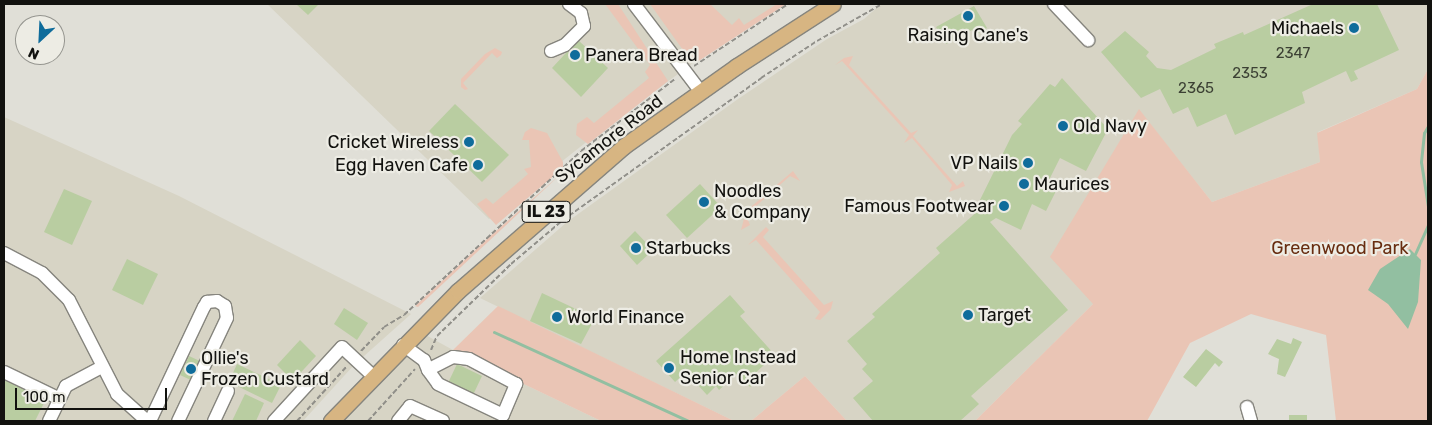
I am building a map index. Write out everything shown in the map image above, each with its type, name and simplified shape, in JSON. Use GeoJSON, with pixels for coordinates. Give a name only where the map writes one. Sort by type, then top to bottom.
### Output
{"type":"FeatureCollection","features":[{"type":"Feature","properties":{"kind":"main road","name":"Sycamore Road"},"geometry":{"type":"LineString","coordinates":[[403,346],[458,291],[624,146],[833,4]]}},
{"type":"Feature","properties":{"kind":"main road","name":"IL 23"},"geometry":{"type":"LineString","coordinates":[[331,421],[403,346]]}},
{"type":"Feature","properties":{"kind":"street"},"geometry":{"type":"LineString","coordinates":[[551,50],[566,45],[584,26],[581,12],[569,4]]}},
{"type":"Feature","properties":{"kind":"street"},"geometry":{"type":"LineString","coordinates":[[634,4],[701,92]]}},
{"type":"Feature","properties":{"kind":"street"},"geometry":{"type":"LineString","coordinates":[[1054,4],[1088,40]]}},
{"type":"Feature","properties":{"kind":"street"},"geometry":{"type":"LineString","coordinates":[[4,253],[42,273],[69,300],[86,329],[101,367],[126,404],[148,421],[207,302],[217,301],[225,306],[227,318],[178,421]]}},
{"type":"Feature","properties":{"kind":"street"},"geometry":{"type":"LineString","coordinates":[[403,346],[426,365],[438,384],[503,415],[516,384],[469,359],[453,357],[426,365]]}},
{"type":"Feature","properties":{"kind":"street"},"geometry":{"type":"LineString","coordinates":[[274,421],[342,347],[355,357],[373,376]]}},
{"type":"Feature","properties":{"kind":"street"},"geometry":{"type":"LineString","coordinates":[[49,421],[66,386],[101,367]]}},
{"type":"Feature","properties":{"kind":"street"},"geometry":{"type":"LineString","coordinates":[[4,372],[60,399]]}},
{"type":"Feature","properties":{"kind":"street"},"geometry":{"type":"LineString","coordinates":[[214,421],[228,391]]}},
{"type":"Feature","properties":{"kind":"street"},"geometry":{"type":"LineString","coordinates":[[398,421],[410,406],[443,421]]}},
{"type":"Feature","properties":{"kind":"street"},"geometry":{"type":"LineString","coordinates":[[1247,407],[1251,421]]}},
{"type":"Feature","properties":{"kind":"path"},"geometry":{"type":"LineString","coordinates":[[297,421],[384,327],[404,315],[581,151],[684,72],[788,4]]}},
{"type":"Feature","properties":{"kind":"path"},"geometry":{"type":"LineString","coordinates":[[368,421],[426,365],[437,336],[511,264],[563,220],[761,78],[817,41],[882,4]]}},
{"type":"Feature","properties":{"kind":"shaded area"},"geometry":{"type":"Polygon","coordinates":[[[267,4],[786,4],[705,54],[594,136],[489,219],[267,4]]]}},
{"type":"Feature","properties":{"kind":"shaded area"},"geometry":{"type":"Polygon","coordinates":[[[881,4],[1428,4],[1428,69],[1417,89],[1318,132],[1320,162],[1212,202],[1139,110],[1093,304],[975,421],[847,421],[805,376],[751,421],[734,421],[480,298],[567,222],[738,99],[827,39],[864,19],[881,4]]]}},
{"type":"Feature","properties":{"kind":"shaded area"},"geometry":{"type":"Polygon","coordinates":[[[4,117],[179,196],[411,314],[354,365],[303,421],[4,421],[4,117]]]}},
{"type":"Feature","properties":{"kind":"shaded area"},"geometry":{"type":"Polygon","coordinates":[[[1410,249],[1421,260],[1418,302],[1408,329],[1388,304],[1368,290],[1380,269],[1410,249]]]}},
{"type":"Feature","properties":{"kind":"shaded area"},"geometry":{"type":"Polygon","coordinates":[[[422,333],[453,350],[601,421],[341,421],[422,333]]]}},
{"type":"Feature","properties":{"kind":"green space"},"geometry":{"type":"Polygon","coordinates":[[[605,4],[618,4],[668,81],[588,144],[576,135],[577,124],[587,117],[594,123],[649,78],[645,72],[650,65],[605,4]]]}},
{"type":"Feature","properties":{"kind":"green space"},"geometry":{"type":"Polygon","coordinates":[[[650,4],[710,4],[732,25],[739,18],[744,25],[777,4],[786,4],[697,62],[688,57],[650,4]]]}},
{"type":"Feature","properties":{"kind":"green space"},"geometry":{"type":"Polygon","coordinates":[[[495,48],[502,52],[501,55],[497,58],[492,53],[463,83],[468,89],[465,90],[461,87],[461,79],[485,54],[495,48]]]}},
{"type":"Feature","properties":{"kind":"green space"},"geometry":{"type":"Polygon","coordinates":[[[853,56],[849,65],[911,133],[918,130],[913,136],[957,186],[963,181],[965,186],[949,192],[952,185],[912,138],[904,143],[909,135],[842,61],[835,65],[844,58],[853,56]]]}},
{"type":"Feature","properties":{"kind":"green space","name":"Greenwood Park"},"geometry":{"type":"Polygon","coordinates":[[[1428,69],[1428,421],[1336,421],[1326,335],[1251,314],[1190,343],[1147,421],[975,421],[1093,304],[1050,257],[1139,109],[1212,202],[1320,162],[1317,133],[1417,89],[1428,69]]]}},
{"type":"Feature","properties":{"kind":"green space"},"geometry":{"type":"Polygon","coordinates":[[[531,128],[547,133],[563,162],[563,168],[496,225],[477,204],[486,198],[493,204],[528,174],[524,169],[531,167],[529,140],[522,140],[525,132],[531,128]]]}},
{"type":"Feature","properties":{"kind":"green space"},"geometry":{"type":"Polygon","coordinates":[[[793,171],[800,181],[790,176],[746,215],[750,225],[741,230],[746,211],[793,171]]]}},
{"type":"Feature","properties":{"kind":"green space"},"geometry":{"type":"Polygon","coordinates":[[[562,173],[418,307],[415,306],[488,238],[562,173]]]}},
{"type":"Feature","properties":{"kind":"green space"},"geometry":{"type":"Polygon","coordinates":[[[766,227],[769,230],[763,237],[824,305],[833,301],[831,309],[820,320],[815,319],[820,312],[756,240],[748,245],[766,227]]]}},
{"type":"Feature","properties":{"kind":"green space"},"geometry":{"type":"Polygon","coordinates":[[[498,306],[734,421],[601,421],[453,350],[498,306]]]}},
{"type":"Feature","properties":{"kind":"green space"},"geometry":{"type":"Polygon","coordinates":[[[805,376],[847,421],[751,421],[805,376]]]}},
{"type":"Feature","properties":{"kind":"building"},"geometry":{"type":"Polygon","coordinates":[[[296,4],[319,4],[308,15],[296,4]]]}},
{"type":"Feature","properties":{"kind":"building"},"geometry":{"type":"Polygon","coordinates":[[[1313,4],[1377,4],[1399,50],[1354,71],[1358,79],[1351,82],[1346,71],[1302,92],[1305,103],[1235,135],[1226,114],[1197,127],[1188,107],[1173,114],[1160,89],[1141,98],[1101,52],[1125,31],[1149,52],[1146,56],[1157,68],[1171,70],[1216,48],[1214,44],[1243,32],[1244,35],[1313,4]]]}},
{"type":"Feature","properties":{"kind":"building","name":"Raising Cane's"},"geometry":{"type":"Polygon","coordinates":[[[974,6],[987,28],[975,35],[972,30],[946,44],[936,27],[974,6]]]}},
{"type":"Feature","properties":{"kind":"building"},"geometry":{"type":"Polygon","coordinates":[[[578,40],[608,68],[581,97],[552,68],[578,40]]]}},
{"type":"Feature","properties":{"kind":"building","name":"Target"},"geometry":{"type":"Polygon","coordinates":[[[1062,78],[1108,129],[1086,171],[1060,158],[1049,180],[1059,185],[1046,211],[1032,204],[1021,230],[996,218],[990,222],[1068,310],[971,396],[979,404],[960,421],[873,421],[853,398],[873,381],[862,369],[867,364],[847,341],[875,317],[872,314],[940,253],[936,248],[979,210],[976,208],[1012,135],[1022,124],[1018,121],[1050,84],[1055,87],[1062,78]]]}},
{"type":"Feature","properties":{"kind":"building"},"geometry":{"type":"Polygon","coordinates":[[[455,104],[509,155],[482,182],[429,131],[455,104]]]}},
{"type":"Feature","properties":{"kind":"building"},"geometry":{"type":"Polygon","coordinates":[[[700,184],[721,207],[687,238],[666,215],[700,184]]]}},
{"type":"Feature","properties":{"kind":"building"},"geometry":{"type":"Polygon","coordinates":[[[64,189],[92,201],[72,245],[44,232],[64,189]]]}},
{"type":"Feature","properties":{"kind":"building","name":"Starbucks"},"geometry":{"type":"Polygon","coordinates":[[[635,231],[653,250],[637,265],[620,246],[635,231]]]}},
{"type":"Feature","properties":{"kind":"building"},"geometry":{"type":"Polygon","coordinates":[[[127,259],[158,274],[143,305],[112,290],[127,259]]]}},
{"type":"Feature","properties":{"kind":"building"},"geometry":{"type":"Polygon","coordinates":[[[542,293],[595,318],[581,344],[530,321],[542,293]]]}},
{"type":"Feature","properties":{"kind":"building"},"geometry":{"type":"Polygon","coordinates":[[[730,295],[745,312],[740,316],[775,355],[750,378],[754,383],[750,387],[738,373],[719,390],[716,386],[707,395],[686,372],[675,382],[656,361],[730,295]]]}},
{"type":"Feature","properties":{"kind":"building"},"geometry":{"type":"Polygon","coordinates":[[[344,308],[368,323],[357,340],[334,324],[344,308]]]}},
{"type":"Feature","properties":{"kind":"building"},"geometry":{"type":"Polygon","coordinates":[[[1293,338],[1302,342],[1285,377],[1277,374],[1279,359],[1268,354],[1277,339],[1291,344],[1293,338]]]}},
{"type":"Feature","properties":{"kind":"building"},"geometry":{"type":"Polygon","coordinates":[[[300,340],[316,356],[293,381],[277,365],[300,340]]]}},
{"type":"Feature","properties":{"kind":"building"},"geometry":{"type":"Polygon","coordinates":[[[1206,349],[1223,362],[1219,367],[1215,363],[1196,387],[1183,377],[1206,349]]]}},
{"type":"Feature","properties":{"kind":"building","name":"Ollie's Frozen Custard"},"geometry":{"type":"Polygon","coordinates":[[[189,356],[202,362],[193,381],[180,375],[189,356]]]}},
{"type":"Feature","properties":{"kind":"building"},"geometry":{"type":"Polygon","coordinates":[[[237,364],[281,385],[272,403],[229,382],[237,364]]]}},
{"type":"Feature","properties":{"kind":"building"},"geometry":{"type":"Polygon","coordinates":[[[457,364],[482,376],[473,395],[448,383],[457,364]]]}},
{"type":"Feature","properties":{"kind":"building"},"geometry":{"type":"Polygon","coordinates":[[[4,380],[46,399],[35,421],[4,421],[4,380]]]}},
{"type":"Feature","properties":{"kind":"building"},"geometry":{"type":"Polygon","coordinates":[[[245,394],[264,403],[256,421],[232,421],[245,394]]]}},
{"type":"Feature","properties":{"kind":"building"},"geometry":{"type":"Polygon","coordinates":[[[1289,415],[1307,415],[1307,421],[1289,421],[1289,415]]]}},
{"type":"Feature","properties":{"kind":"waterway"},"geometry":{"type":"LineString","coordinates":[[1428,126],[1424,133],[1421,162],[1428,206]]}},
{"type":"Feature","properties":{"kind":"waterway"},"geometry":{"type":"LineString","coordinates":[[1415,254],[1428,225]]}},
{"type":"Feature","properties":{"kind":"waterway"},"geometry":{"type":"LineString","coordinates":[[494,332],[688,421]]}},
{"type":"Feature","properties":{"kind":"place","name":"Raising Cane's"},"geometry":{"type":"Point","coordinates":[968,16]}},
{"type":"Feature","properties":{"kind":"place","name":"Michaels"},"geometry":{"type":"Point","coordinates":[1354,28]}},
{"type":"Feature","properties":{"kind":"place","name":"Panera Bread"},"geometry":{"type":"Point","coordinates":[575,55]}},
{"type":"Feature","properties":{"kind":"place","name":"Old Navy"},"geometry":{"type":"Point","coordinates":[1063,126]}},
{"type":"Feature","properties":{"kind":"place","name":"Cricket Wireless"},"geometry":{"type":"Point","coordinates":[469,142]}},
{"type":"Feature","properties":{"kind":"place","name":"VP Nails"},"geometry":{"type":"Point","coordinates":[1028,163]}},
{"type":"Feature","properties":{"kind":"place","name":"Egg Haven Cafe"},"geometry":{"type":"Point","coordinates":[478,165]}},
{"type":"Feature","properties":{"kind":"place","name":"Maurices"},"geometry":{"type":"Point","coordinates":[1024,184]}},
{"type":"Feature","properties":{"kind":"place","name":"Noodles & Company"},"geometry":{"type":"Point","coordinates":[704,202]}},
{"type":"Feature","properties":{"kind":"place","name":"Famous Footwear"},"geometry":{"type":"Point","coordinates":[1004,206]}},
{"type":"Feature","properties":{"kind":"place","name":"Starbucks"},"geometry":{"type":"Point","coordinates":[636,248]}},
{"type":"Feature","properties":{"kind":"place","name":"Target"},"geometry":{"type":"Point","coordinates":[968,315]}},
{"type":"Feature","properties":{"kind":"place","name":"World Finance"},"geometry":{"type":"Point","coordinates":[557,317]}},
{"type":"Feature","properties":{"kind":"place","name":"Home Instead Senior Car"},"geometry":{"type":"Point","coordinates":[669,368]}},
{"type":"Feature","properties":{"kind":"place","name":"Ollie's Frozen Custard"},"geometry":{"type":"Point","coordinates":[191,369]}}]}
